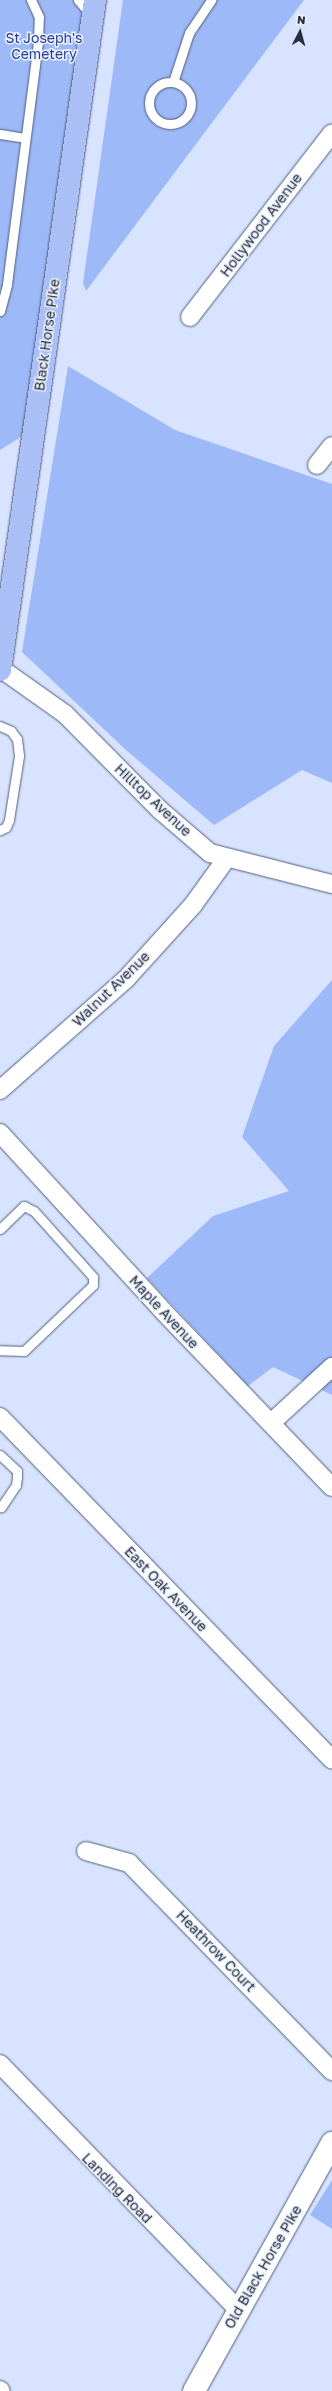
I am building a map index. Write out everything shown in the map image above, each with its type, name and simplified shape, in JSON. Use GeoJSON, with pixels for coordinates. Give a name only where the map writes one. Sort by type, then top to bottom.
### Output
{"type":"FeatureCollection","features":[{"type":"Feature","properties":{"kind":"main road","name":"Black Horse Pike"},"geometry":{"type":"LineString","coordinates":[[0,669],[94,8]]}},
{"type":"Feature","properties":{"kind":"street","name":"Hollywood Avenue"},"geometry":{"type":"LineString","coordinates":[[190,318],[332,132]]}},
{"type":"Feature","properties":{"kind":"street"},"geometry":{"type":"LineString","coordinates":[[318,465],[332,446]]}},
{"type":"Feature","properties":{"kind":"street","name":"Hilltop Avenue"},"geometry":{"type":"LineString","coordinates":[[0,669],[65,714],[160,810],[210,853],[226,859],[332,884]]}},
{"type":"Feature","properties":{"kind":"street","name":"Walnut Avenue"},"geometry":{"type":"LineString","coordinates":[[0,1090],[126,979],[193,905],[226,859]]}},
{"type":"Feature","properties":{"kind":"street","name":"Maple Avenue"},"geometry":{"type":"LineString","coordinates":[[0,1133],[163,1311],[332,1487]]}},
{"type":"Feature","properties":{"kind":"street"},"geometry":{"type":"LineString","coordinates":[[271,1423],[332,1367]]}},
{"type":"Feature","properties":{"kind":"street","name":"East Oak Avenue"},"geometry":{"type":"LineString","coordinates":[[0,1417],[332,1760]]}},
{"type":"Feature","properties":{"kind":"street","name":"Heathrow Court"},"geometry":{"type":"LineString","coordinates":[[86,1852],[129,1863],[332,2071]]}},
{"type":"Feature","properties":{"kind":"street","name":"Landing Road"},"geometry":{"type":"LineString","coordinates":[[0,2064],[238,2310]]}},
{"type":"Feature","properties":{"kind":"street","name":"Old Black Horse Pike"},"geometry":{"type":"LineString","coordinates":[[194,2391],[332,2143]]}},
{"type":"Feature","properties":{"kind":"lane"},"geometry":{"type":"LineString","coordinates":[[0,311],[7,284],[38,41],[39,17],[31,0]]}},
{"type":"Feature","properties":{"kind":"lane"},"geometry":{"type":"LineString","coordinates":[[78,0],[94,8]]}},
{"type":"Feature","properties":{"kind":"lane"},"geometry":{"type":"LineString","coordinates":[[173,82],[189,33],[211,0]]}},
{"type":"Feature","properties":{"kind":"lane"},"geometry":{"type":"LineString","coordinates":[[173,82],[186,89],[191,102],[186,116],[174,123],[167,123],[151,112],[149,99],[160,84],[173,82]]}},
{"type":"Feature","properties":{"kind":"lane"},"geometry":{"type":"LineString","coordinates":[[0,134],[25,138]]}},
{"type":"Feature","properties":{"kind":"lane"},"geometry":{"type":"LineString","coordinates":[[0,726],[11,731],[17,739],[19,756],[9,820],[6,828],[0,830]]}},
{"type":"Feature","properties":{"kind":"lane"},"geometry":{"type":"LineString","coordinates":[[0,1229],[24,1206],[34,1211],[93,1277],[93,1285],[24,1351],[0,1350]]}},
{"type":"Feature","properties":{"kind":"lane"},"geometry":{"type":"LineString","coordinates":[[0,1455],[17,1471],[16,1485],[1,1507]]}},
{"type":"Feature","properties":{"kind":"green space","name":"St Joseph's Cemetery"},"geometry":{"type":"Polygon","coordinates":[[[0,0],[95,0],[34,429],[0,450],[0,0]]]}},
{"type":"Feature","properties":{"kind":"green space"},"geometry":{"type":"Polygon","coordinates":[[[123,0],[304,0],[86,291],[83,283],[123,0]]]}},
{"type":"Feature","properties":{"kind":"green space"},"geometry":{"type":"Polygon","coordinates":[[[68,366],[175,430],[332,484],[332,783],[302,770],[214,825],[126,750],[22,652],[68,366]]]}},
{"type":"Feature","properties":{"kind":"green space"},"geometry":{"type":"Polygon","coordinates":[[[332,980],[332,1395],[273,1367],[248,1386],[147,1278],[213,1216],[289,1191],[242,1137],[274,1046],[332,980]]]}},
{"type":"Feature","properties":{"kind":"green space"},"geometry":{"type":"Polygon","coordinates":[[[332,2180],[332,2229],[310,2215],[332,2180]]]}}]}
